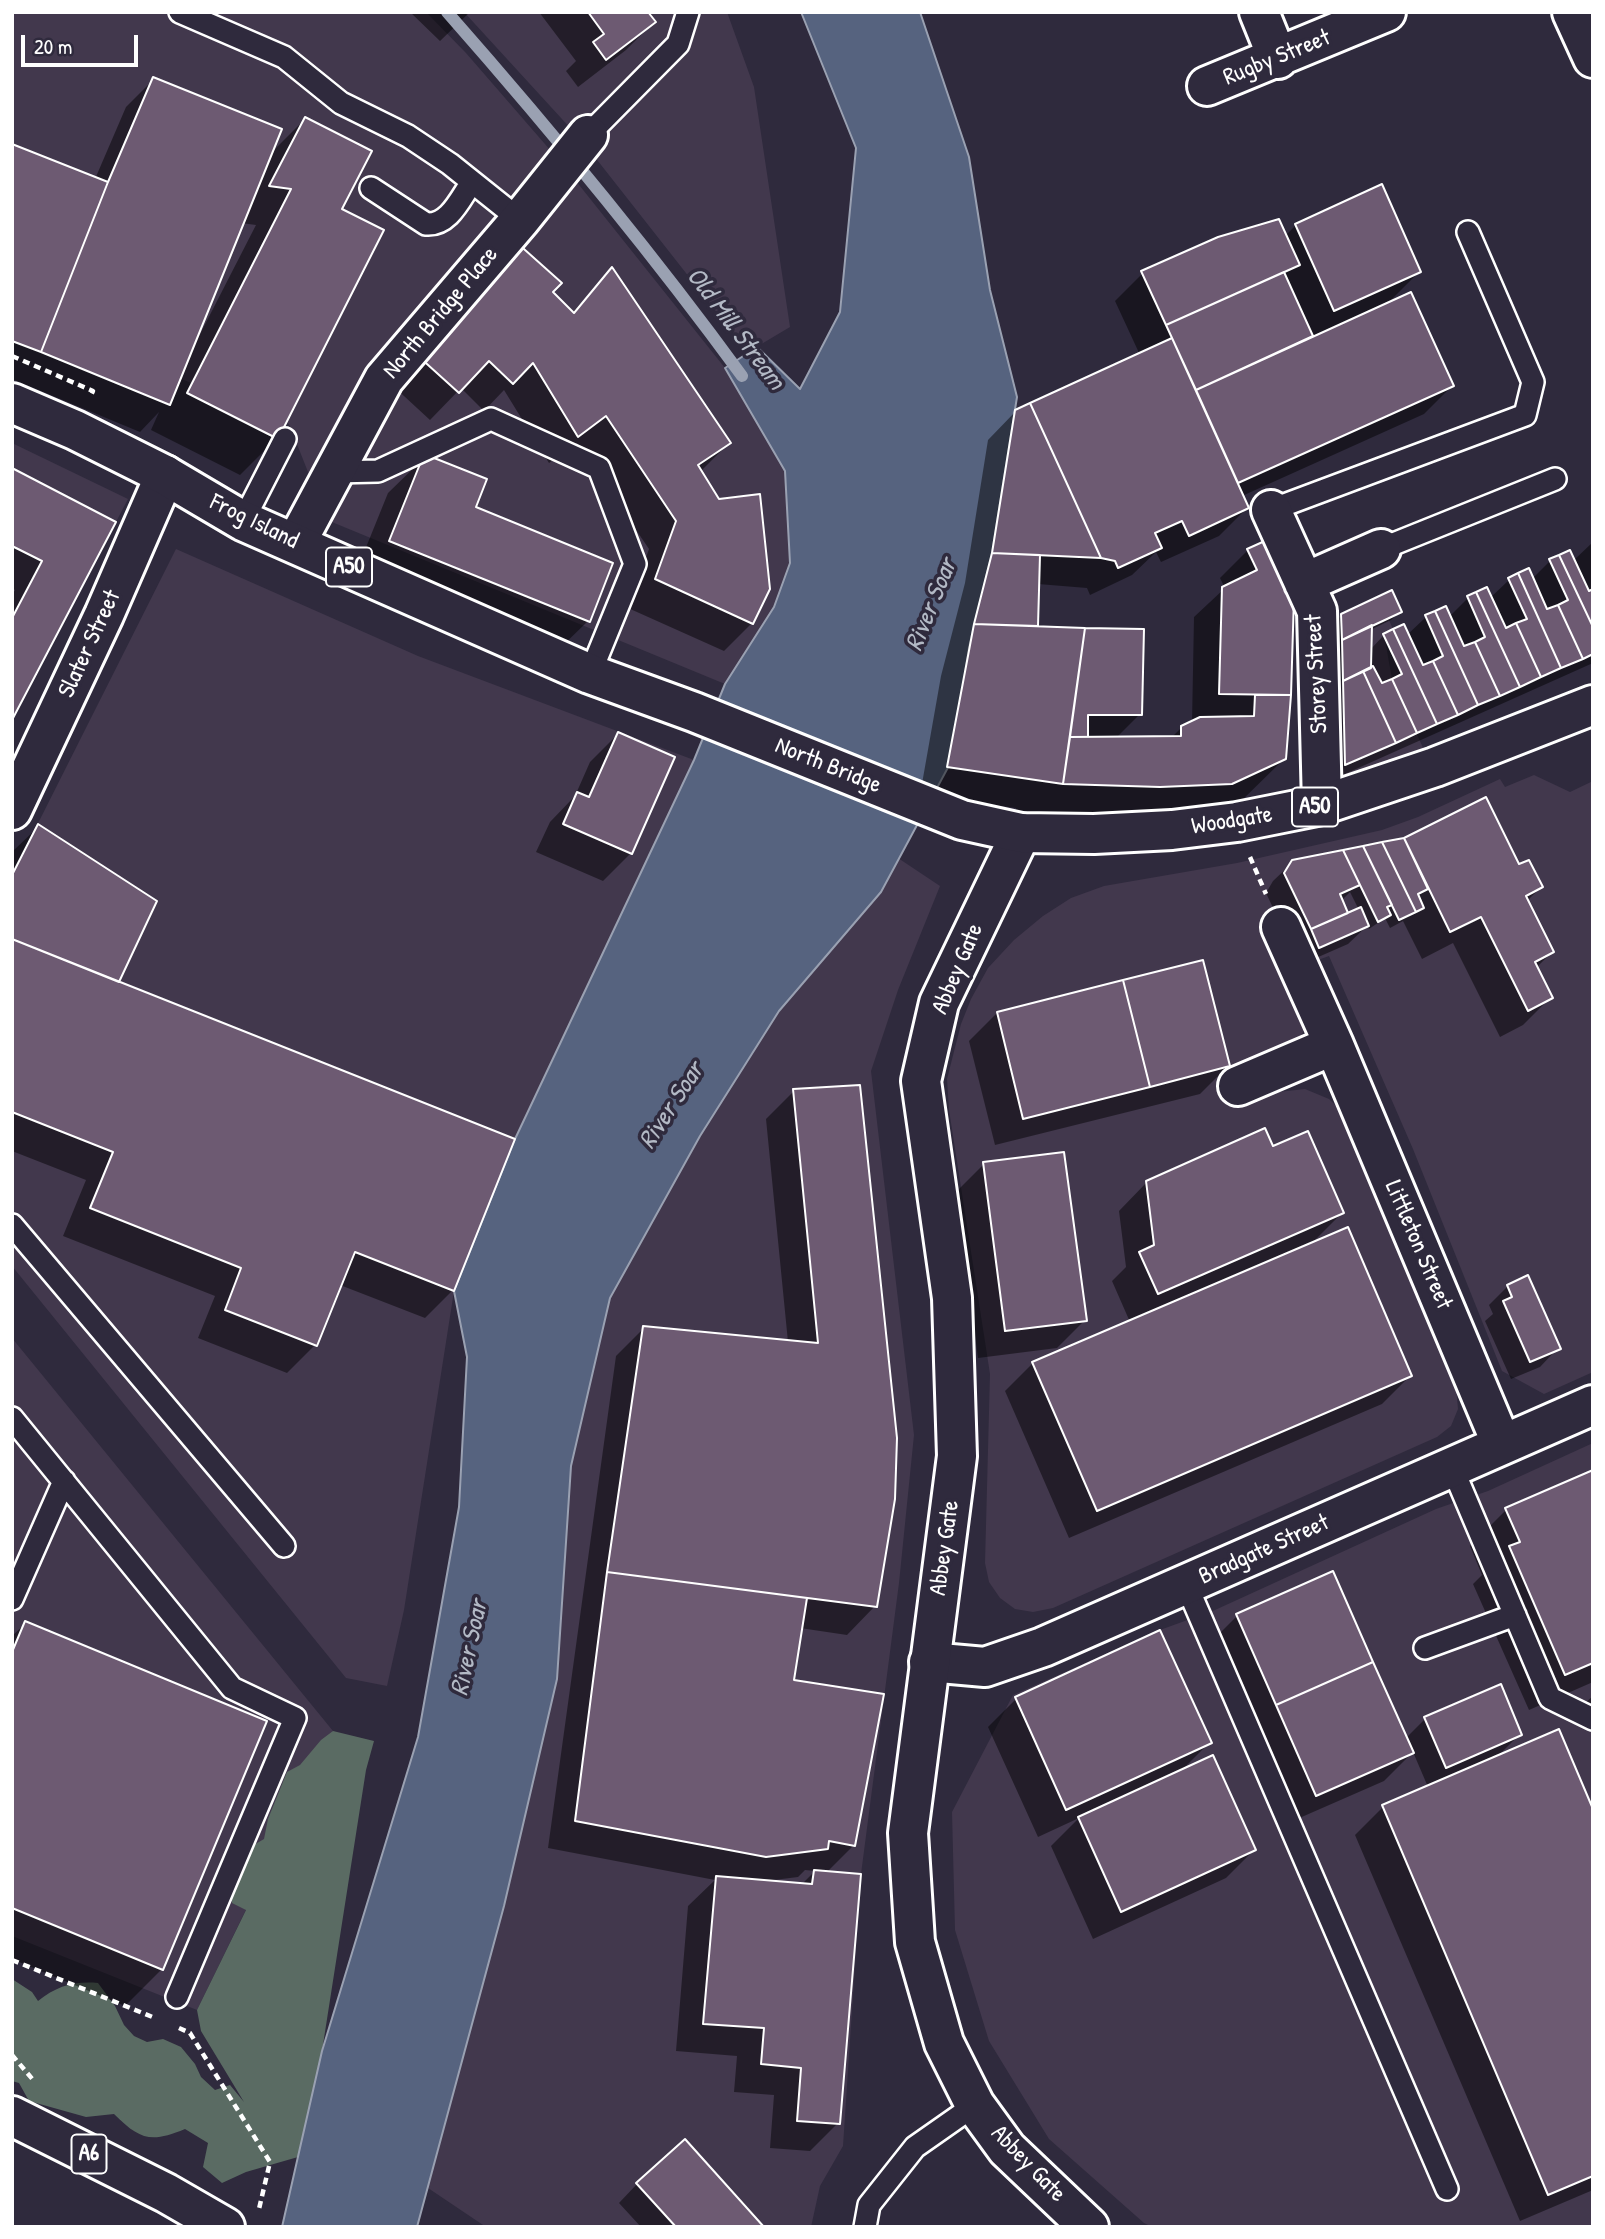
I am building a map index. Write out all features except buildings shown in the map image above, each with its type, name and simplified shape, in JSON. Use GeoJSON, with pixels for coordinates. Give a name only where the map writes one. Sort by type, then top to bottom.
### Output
{"type":"FeatureCollection","features":[{"type":"Feature","properties":{"kind":"street"},"geometry":{"type":"LineString","coordinates":[[1259,12],[1278,59]]}},
{"type":"Feature","properties":{"kind":"street","name":"Rugby Street"},"geometry":{"type":"LineString","coordinates":[[1207,86],[1278,59],[1386,12]]}},
{"type":"Feature","properties":{"kind":"street"},"geometry":{"type":"LineString","coordinates":[[1573,12],[1593,58]]}},
{"type":"Feature","properties":{"kind":"street","name":"North Bridge Place"},"geometry":{"type":"LineString","coordinates":[[296,543],[384,379],[578,148]]}},
{"type":"Feature","properties":{"kind":"street","name":"Frog Island"},"geometry":{"type":"LineString","coordinates":[[12,403],[75,430],[165,475],[243,521],[590,674],[694,712]]}},
{"type":"Feature","properties":{"kind":"street","name":"Slater Street"},"geometry":{"type":"LineString","coordinates":[[12,810],[104,615],[165,475]]}},
{"type":"Feature","properties":{"kind":"street","name":"Storey Street"},"geometry":{"type":"LineString","coordinates":[[1271,510],[1317,611],[1322,805]]}},
{"type":"Feature","properties":{"kind":"street"},"geometry":{"type":"LineString","coordinates":[[1304,583],[1381,549]]}},
{"type":"Feature","properties":{"kind":"street","name":"Woodgate"},"geometry":{"type":"LineString","coordinates":[[1021,832],[1094,834],[1159,831],[1237,822],[1322,805],[1435,767],[1593,705]]}},
{"type":"Feature","properties":{"kind":"street","name":"North Bridge"},"geometry":{"type":"LineString","coordinates":[[694,712],[962,820],[1021,832]]}},
{"type":"Feature","properties":{"kind":"street","name":"Abbey Gate"},"geometry":{"type":"LineString","coordinates":[[1021,832],[939,1003],[921,1081],[953,1297],[957,1456],[908,1833],[915,1942],[944,2043],[975,2105],[1007,2149],[1089,2227]]}},
{"type":"Feature","properties":{"kind":"street","name":"Littleton Street"},"geometry":{"type":"LineString","coordinates":[[1281,927],[1334,1045],[1502,1445]]}},
{"type":"Feature","properties":{"kind":"street"},"geometry":{"type":"LineString","coordinates":[[1238,1086],[1334,1045]]}},
{"type":"Feature","properties":{"kind":"street","name":"Bradgate Street"},"geometry":{"type":"LineString","coordinates":[[929,1662],[985,1667],[1043,1647],[1593,1405]]}},
{"type":"Feature","properties":{"kind":"street","name":"A6"},"geometry":{"type":"LineString","coordinates":[[12,2116],[166,2193],[243,2222]]}},
{"type":"Feature","properties":{"kind":"lane"},"geometry":{"type":"LineString","coordinates":[[180,12],[284,57],[341,103],[408,136],[472,181],[520,220]]}},
{"type":"Feature","properties":{"kind":"lane"},"geometry":{"type":"LineString","coordinates":[[578,148],[678,44],[688,12]]}},
{"type":"Feature","properties":{"kind":"lane"},"geometry":{"type":"LineString","coordinates":[[371,188],[426,225],[436,225],[444,221],[472,181]]}},
{"type":"Feature","properties":{"kind":"lane"},"geometry":{"type":"LineString","coordinates":[[1271,510],[1525,415],[1533,382],[1468,232]]}},
{"type":"Feature","properties":{"kind":"lane"},"geometry":{"type":"LineString","coordinates":[[335,472],[378,471],[491,419],[599,468],[635,564],[590,674]]}},
{"type":"Feature","properties":{"kind":"lane"},"geometry":{"type":"LineString","coordinates":[[243,521],[285,439]]}},
{"type":"Feature","properties":{"kind":"lane"},"geometry":{"type":"LineString","coordinates":[[1381,549],[1555,479]]}},
{"type":"Feature","properties":{"kind":"lane"},"geometry":{"type":"LineString","coordinates":[[12,1225],[284,1546]]}},
{"type":"Feature","properties":{"kind":"lane"},"geometry":{"type":"LineString","coordinates":[[12,1418],[232,1688],[295,1718],[177,1997]]}},
{"type":"Feature","properties":{"kind":"lane"},"geometry":{"type":"LineString","coordinates":[[1452,1467],[1550,1698],[1593,1719]]}},
{"type":"Feature","properties":{"kind":"lane"},"geometry":{"type":"LineString","coordinates":[[12,1599],[64,1481]]}},
{"type":"Feature","properties":{"kind":"lane"},"geometry":{"type":"LineString","coordinates":[[1186,1584],[1447,2189]]}},
{"type":"Feature","properties":{"kind":"lane"},"geometry":{"type":"LineString","coordinates":[[1425,1648],[1514,1615]]}},
{"type":"Feature","properties":{"kind":"lane"},"geometry":{"type":"LineString","coordinates":[[865,2227],[869,2205],[915,2147],[975,2105]]}},
{"type":"Feature","properties":{"kind":"path"},"geometry":{"type":"LineString","coordinates":[[1237,822],[1281,927]]}},
{"type":"Feature","properties":{"kind":"path"},"geometry":{"type":"LineString","coordinates":[[12,1960],[165,2022]]}},
{"type":"Feature","properties":{"kind":"path"},"geometry":{"type":"LineString","coordinates":[[177,2028],[190,2033],[270,2161],[243,2222]]}},
{"type":"Feature","properties":{"kind":"shaded area"},"geometry":{"type":"Polygon","coordinates":[[[12,12],[426,12],[466,53],[564,166],[725,368],[785,471],[790,563],[774,607],[725,684],[327,520],[289,424],[12,308],[12,12]]]}},
{"type":"Feature","properties":{"kind":"shaded area"},"geometry":{"type":"Polygon","coordinates":[[[464,12],[727,12],[754,87],[790,327],[748,352],[583,142],[464,12]]]}},
{"type":"Feature","properties":{"kind":"shaded area"},"geometry":{"type":"Polygon","coordinates":[[[12,443],[128,499],[12,720],[12,443]]]}},
{"type":"Feature","properties":{"kind":"shaded area"},"geometry":{"type":"Polygon","coordinates":[[[176,549],[418,656],[694,760],[515,1139],[454,1291],[404,1610],[387,1686],[346,1678],[12,1266],[12,875],[176,549]]]}},
{"type":"Feature","properties":{"kind":"shaded area"},"geometry":{"type":"Polygon","coordinates":[[[1388,618],[1393,629],[1384,634],[1392,679],[1424,750],[1358,779],[1336,784],[1330,686],[1373,666],[1372,625],[1388,618]]]}},
{"type":"Feature","properties":{"kind":"shaded area"},"geometry":{"type":"Polygon","coordinates":[[[1534,775],[1570,792],[1593,781],[1593,1372],[1544,1394],[1502,1371],[1413,1149],[1329,956],[1315,961],[1306,1026],[1300,1038],[1288,1047],[1231,1069],[1247,1103],[1278,1092],[1305,1089],[1329,1099],[1350,1119],[1456,1387],[1458,1409],[1451,1426],[1437,1437],[1053,1608],[1033,1612],[1015,1609],[1000,1598],[989,1582],[985,1563],[990,1374],[949,1110],[947,1079],[961,1024],[988,968],[1014,940],[1043,916],[1071,898],[1104,886],[1237,863],[1382,830],[1418,817],[1500,779],[1505,787],[1534,775]]]}},
{"type":"Feature","properties":{"kind":"shaded area"},"geometry":{"type":"Polygon","coordinates":[[[898,858],[940,886],[898,990],[871,1071],[914,1435],[899,1583],[861,1874],[843,2146],[820,2186],[811,2227],[486,2227],[428,2188],[504,1906],[557,1679],[571,1466],[610,1298],[700,1136],[779,1011],[881,892],[898,858]]]}},
{"type":"Feature","properties":{"kind":"shaded area"},"geometry":{"type":"Polygon","coordinates":[[[12,1338],[333,1731],[197,2010],[12,1936],[12,1338]]]}},
{"type":"Feature","properties":{"kind":"shaded area"},"geometry":{"type":"Polygon","coordinates":[[[1593,1443],[1593,2227],[1152,2227],[1144,2223],[1049,2139],[989,2041],[955,1930],[952,1812],[1013,1695],[1160,1630],[1215,1610],[1436,1509],[1488,1491],[1593,1443]]]}},
{"type":"Feature","properties":{"kind":"green space"},"geometry":{"type":"Polygon","coordinates":[[[333,1731],[374,1741],[366,1770],[322,2051],[298,2157],[246,2172],[222,2183],[203,2167],[208,2143],[185,2129],[163,2136],[146,2136],[131,2129],[114,2114],[86,2117],[29,2101],[19,2083],[12,2081],[12,1979],[32,1992],[38,2001],[66,1986],[98,1983],[134,2036],[147,2042],[163,2039],[181,2047],[195,2064],[201,2077],[215,2090],[230,2085],[244,2102],[201,2031],[197,2010],[246,1910],[232,1903],[231,1886],[252,1846],[264,1839],[268,1819],[287,1772],[300,1765],[321,1740],[333,1731]]]}},
{"type":"Feature","properties":{"kind":"water","name":"River Soar"},"geometry":{"type":"Polygon","coordinates":[[[801,12],[920,12],[969,157],[990,290],[1017,397],[992,553],[969,647],[952,760],[881,892],[779,1011],[700,1136],[610,1298],[571,1466],[557,1679],[504,1906],[417,2227],[282,2227],[322,2051],[418,1737],[459,1507],[467,1357],[454,1291],[515,1139],[694,760],[725,684],[774,607],[790,563],[785,471],[725,368],[757,347],[800,389],[840,312],[856,148],[801,12]]]}},
{"type":"Feature","properties":{"kind":"waterway","name":"Old Mill Stream"},"geometry":{"type":"LineString","coordinates":[[447,12],[599,191],[672,282],[742,376]]}}]}
